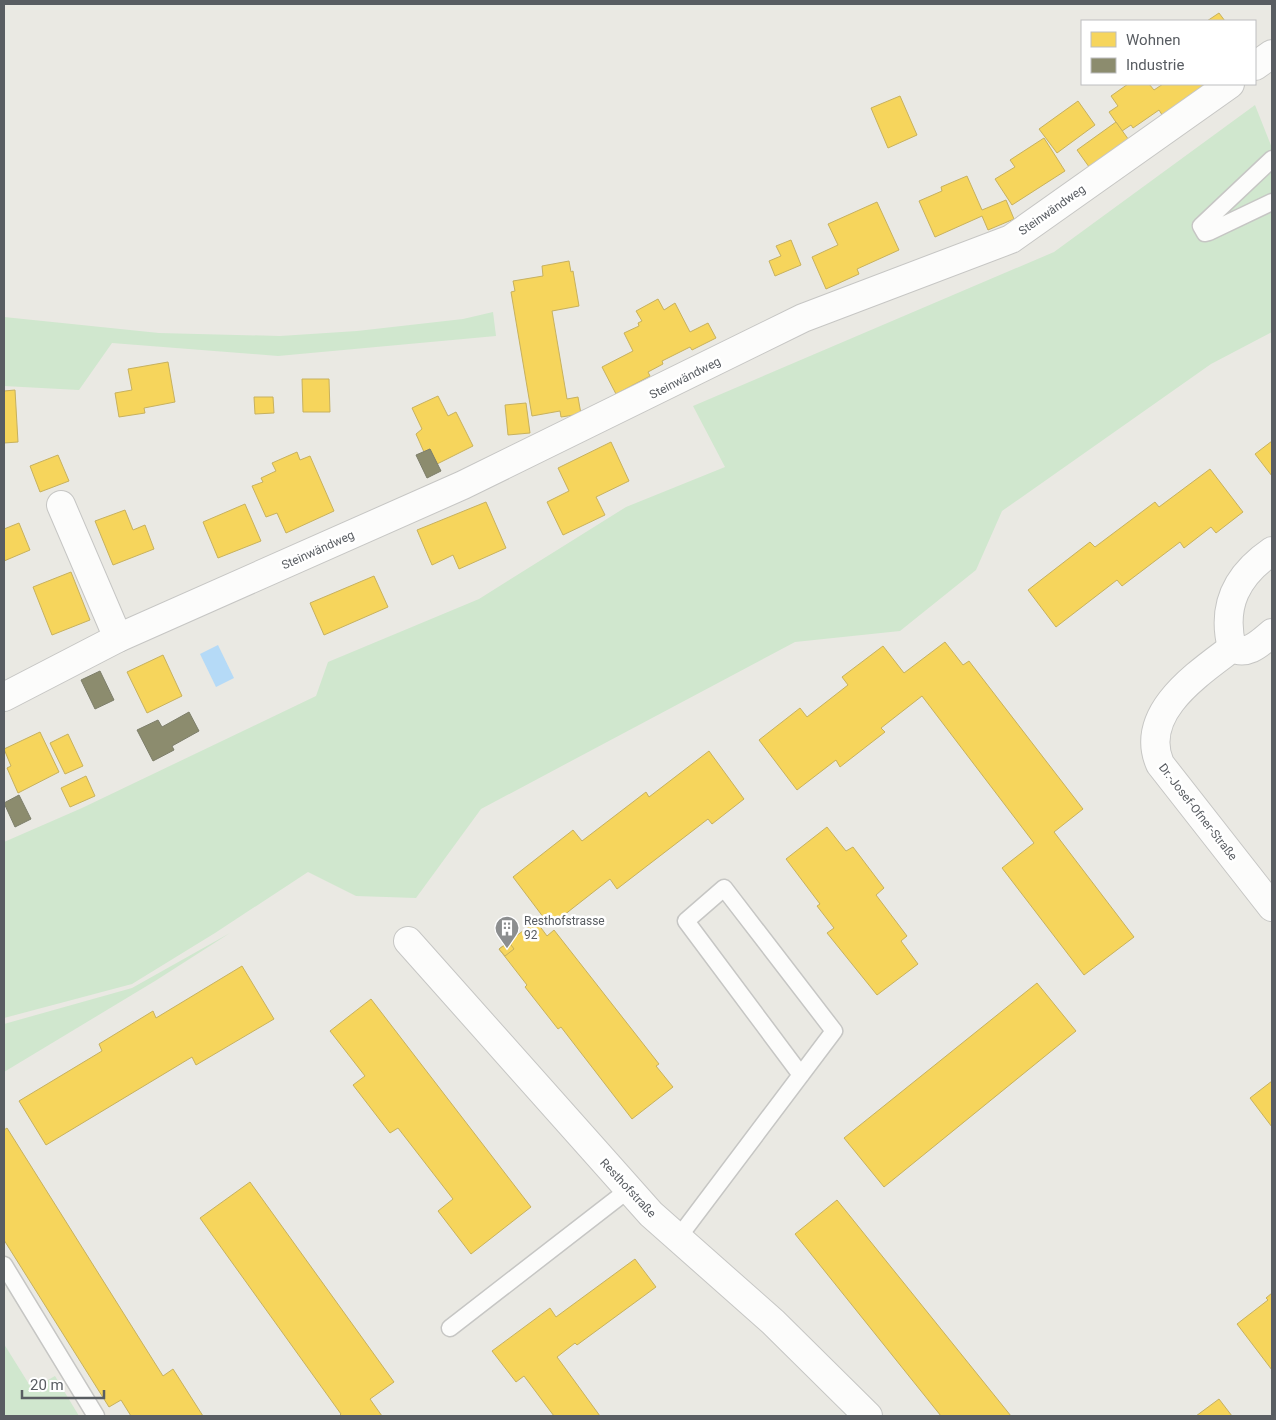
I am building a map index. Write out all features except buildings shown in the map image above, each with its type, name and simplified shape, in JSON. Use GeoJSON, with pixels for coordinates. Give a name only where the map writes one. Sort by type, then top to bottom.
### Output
{"type":"FeatureCollection","features":[{"type":"Feature","properties":{"kind":"street"},"geometry":{"type":"LineString","coordinates":[[1256,65],[1272,54]]}},
{"type":"Feature","properties":{"kind":"street","name":"Steinwändweg"},"geometry":{"type":"LineString","coordinates":[[4,696],[118,638],[463,485],[804,318],[1011,239],[1229,85]]}},
{"type":"Feature","properties":{"kind":"street"},"geometry":{"type":"LineString","coordinates":[[61,505],[118,638]]}},
{"type":"Feature","properties":{"kind":"street"},"geometry":{"type":"LineString","coordinates":[[1272,551],[1240,578],[1230,604],[1228,622],[1232,648],[1244,652],[1255,647],[1272,633]]}},
{"type":"Feature","properties":{"kind":"street","name":"Dr.-Josef-Ofner-Straße"},"geometry":{"type":"LineString","coordinates":[[1232,648],[1173,699],[1162,714],[1156,736],[1156,754],[1160,764],[1272,907]]}},
{"type":"Feature","properties":{"kind":"street","name":"Resthofstraße"},"geometry":{"type":"LineString","coordinates":[[408,942],[651,1214],[773,1322],[868,1416]]}},
{"type":"Feature","properties":{"kind":"lane"},"geometry":{"type":"LineString","coordinates":[[1272,159],[1201,226],[1202,229],[1205,233],[1209,232],[1272,202]]}},
{"type":"Feature","properties":{"kind":"lane"},"geometry":{"type":"LineString","coordinates":[[678,1238],[801,1075],[834,1031],[724,888],[686,921],[801,1075]]}},
{"type":"Feature","properties":{"kind":"lane"},"geometry":{"type":"LineString","coordinates":[[450,1328],[628,1190]]}},
{"type":"Feature","properties":{"kind":"lane"},"geometry":{"type":"LineString","coordinates":[[4,1265],[96,1416]]}},
{"type":"Feature","properties":{"kind":"green space"},"geometry":{"type":"Polygon","coordinates":[[[1255,105],[1272,148],[1272,332],[1211,364],[1002,511],[976,570],[900,631],[795,642],[481,809],[416,898],[356,896],[308,872],[215,933],[132,984],[4,1018],[4,842],[82,808],[316,696],[328,662],[479,599],[626,507],[725,467],[693,406],[1054,252],[1255,105]]]}},
{"type":"Feature","properties":{"kind":"green space"},"geometry":{"type":"Polygon","coordinates":[[[493,312],[496,336],[278,356],[112,343],[79,390],[4,386],[4,317],[159,333],[280,336],[357,331],[463,319],[493,312]]]}},
{"type":"Feature","properties":{"kind":"green space"},"geometry":{"type":"Polygon","coordinates":[[[230,933],[155,981],[4,1072],[4,1024],[132,988],[230,933]]]}},
{"type":"Feature","properties":{"kind":"green space"},"geometry":{"type":"Polygon","coordinates":[[[4,1344],[32,1389],[55,1376],[79,1416],[4,1416],[4,1344]]]}},
{"type":"Feature","properties":{"kind":"water"},"geometry":{"type":"Polygon","coordinates":[[[218,645],[234,678],[216,687],[200,654],[218,645]]]}},
{"type":"Feature","properties":{"kind":"place","name":"Resthofstrasse 92"},"geometry":{"type":"Point","coordinates":[507,949]}}]}
